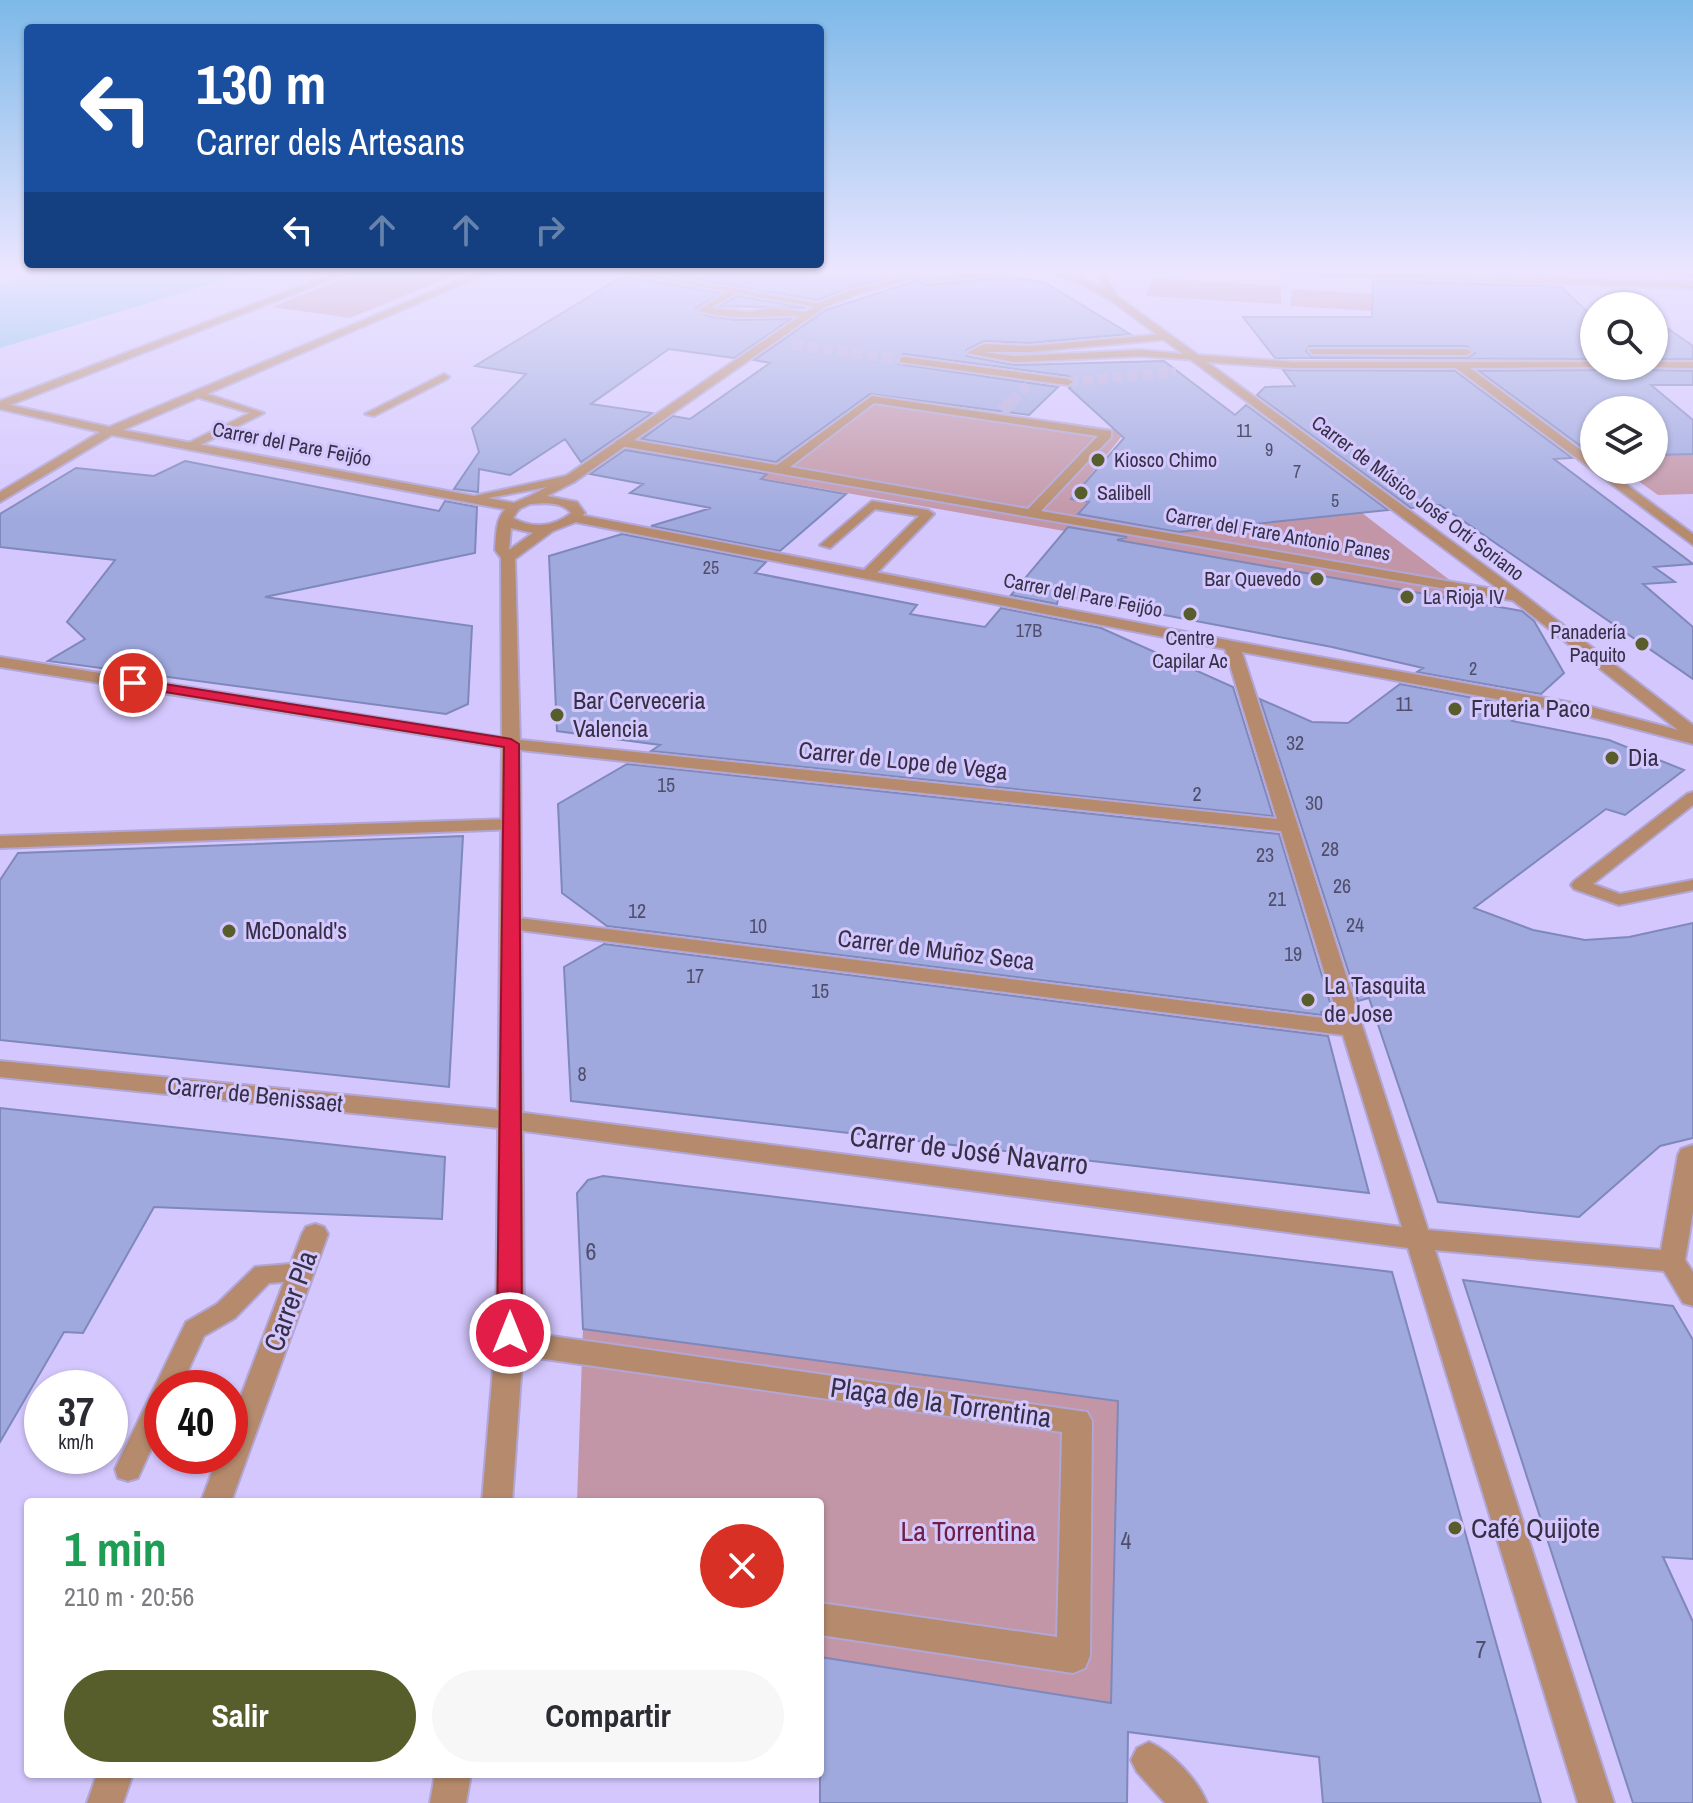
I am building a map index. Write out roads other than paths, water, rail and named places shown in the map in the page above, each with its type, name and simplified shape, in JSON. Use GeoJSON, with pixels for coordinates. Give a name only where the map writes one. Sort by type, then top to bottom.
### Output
{"type":"FeatureCollection","features":[{"type":"Feature","properties":{"kind":"street"},"geometry":{"type":"LineString","coordinates":[[0,405],[135,353]]}},
{"type":"Feature","properties":{"kind":"street"},"geometry":{"type":"LineString","coordinates":[[0,498],[110,431],[294,353]]}},
{"type":"Feature","properties":{"kind":"street"},"geometry":{"type":"LineString","coordinates":[[497,1498],[509,1342],[511,744],[508,558],[502,550],[515,510],[570,479],[750,353]]}},
{"type":"Feature","properties":{"kind":"street","name":"Carrer de Músico José Ortí Soriano"},"geometry":{"type":"LineString","coordinates":[[1188,353],[1693,733]]}},
{"type":"Feature","properties":{"kind":"street"},"geometry":{"type":"LineString","coordinates":[[1195,358],[1293,365],[1580,365]]}},
{"type":"Feature","properties":{"kind":"street"},"geometry":{"type":"LineString","coordinates":[[904,360],[1032,382],[1068,382]]}},
{"type":"Feature","properties":{"kind":"street"},"geometry":{"type":"LineString","coordinates":[[1221,376],[1293,365]]}},
{"type":"Feature","properties":{"kind":"street"},"geometry":{"type":"LineString","coordinates":[[1459,365],[1580,456]]}},
{"type":"Feature","properties":{"kind":"street"},"geometry":{"type":"LineString","coordinates":[[1668,365],[1693,365]]}},
{"type":"Feature","properties":{"kind":"street"},"geometry":{"type":"LineString","coordinates":[[780,469],[872,399],[998,414],[1107,434],[1032,512]]}},
{"type":"Feature","properties":{"kind":"street","name":"Carrer del Pare Feijóo"},"geometry":{"type":"LineString","coordinates":[[0,405],[110,431],[515,510]]}},
{"type":"Feature","properties":{"kind":"street","name":"Carrer del Frare Antonio Panes"},"geometry":{"type":"LineString","coordinates":[[621,442],[1516,597]]}},
{"type":"Feature","properties":{"kind":"street"},"geometry":{"type":"LineString","coordinates":[[565,502],[570,479]]}},
{"type":"Feature","properties":{"kind":"street","name":"Carrer del Pare Feijóo"},"geometry":{"type":"LineString","coordinates":[[465,499],[570,479]]}},
{"type":"Feature","properties":{"kind":"street"},"geometry":{"type":"LineString","coordinates":[[1618,484],[1693,541]]}},
{"type":"Feature","properties":{"kind":"street"},"geometry":{"type":"LineString","coordinates":[[508,558],[549,528],[575,518],[577,509],[565,502],[543,500],[515,510]]}},
{"type":"Feature","properties":{"kind":"street"},"geometry":{"type":"LineString","coordinates":[[515,510],[527,528],[549,528]]}},
{"type":"Feature","properties":{"kind":"street","name":"Carrer del Pare Feijóo"},"geometry":{"type":"LineString","coordinates":[[575,518],[1232,646],[1584,710],[1693,739]]}},
{"type":"Feature","properties":{"kind":"street"},"geometry":{"type":"LineString","coordinates":[[1232,646],[1596,1803]]}},
{"type":"Feature","properties":{"kind":"street","name":"Carrer de Lope de Vega"},"geometry":{"type":"LineString","coordinates":[[2,665],[511,744],[1290,826]]}},
{"type":"Feature","properties":{"kind":"street","name":"Carrer del Pare Feijóo"},"geometry":{"type":"LineString","coordinates":[[1584,710],[1663,710]]}},
{"type":"Feature","properties":{"kind":"street"},"geometry":{"type":"LineString","coordinates":[[0,842],[511,825]]}},
{"type":"Feature","properties":{"kind":"street","name":"Carrer de Muñoz Seca"},"geometry":{"type":"LineString","coordinates":[[511,923],[1354,1029]]}},
{"type":"Feature","properties":{"kind":"street","name":"Carrer de Benissaet"},"geometry":{"type":"LineString","coordinates":[[0,1069],[509,1120]]}},
{"type":"Feature","properties":{"kind":"street","name":"Carrer de José Navarro"},"geometry":{"type":"LineString","coordinates":[[509,1120],[1420,1239],[1672,1261]]}},
{"type":"Feature","properties":{"kind":"street"},"geometry":{"type":"LineString","coordinates":[[1693,1154],[1690,1155],[1672,1261],[1693,1295]]}},
{"type":"Feature","properties":{"kind":"street","name":"Carrer Pla"},"geometry":{"type":"LineString","coordinates":[[217,1498],[315,1234]]}},
{"type":"Feature","properties":{"kind":"street","name":"Plaça de la Torrentina"},"geometry":{"type":"LineString","coordinates":[[509,1342],[1077,1421],[1073,1656],[824,1620]]}},
{"type":"Feature","properties":{"kind":"street"},"geometry":{"type":"LineString","coordinates":[[1149,1760],[1189,1803]]}},
{"type":"Feature","properties":{"kind":"street"},"geometry":{"type":"LineString","coordinates":[[105,1803],[114,1778]]}},
{"type":"Feature","properties":{"kind":"street"},"geometry":{"type":"LineString","coordinates":[[448,1803],[452,1778]]}},
{"type":"Feature","properties":{"kind":"lane"},"geometry":{"type":"LineString","coordinates":[[973,353],[1014,359],[1137,353]]}},
{"type":"Feature","properties":{"kind":"lane"},"geometry":{"type":"LineString","coordinates":[[1142,353],[1195,358]]}},
{"type":"Feature","properties":{"kind":"lane"},"geometry":{"type":"LineString","coordinates":[[1370,353],[1380,365]]}},
{"type":"Feature","properties":{"kind":"lane"},"geometry":{"type":"LineString","coordinates":[[370,414],[444,377]]}},
{"type":"Feature","properties":{"kind":"lane"},"geometry":{"type":"LineString","coordinates":[[190,446],[259,413],[197,394]]}},
{"type":"Feature","properties":{"kind":"lane"},"geometry":{"type":"LineString","coordinates":[[826,545],[872,505],[928,514],[867,575]]}},
{"type":"Feature","properties":{"kind":"lane"},"geometry":{"type":"LineString","coordinates":[[1693,797],[1580,885],[1619,900],[1693,885]]}},
{"type":"Feature","properties":{"kind":"lane"},"geometry":{"type":"LineString","coordinates":[[176,1370],[195,1329],[226,1311],[263,1274],[301,1273]]}},
{"type":"Feature","properties":{"kind":"lane"},"geometry":{"type":"LineString","coordinates":[[128,1469],[144,1436]]}},
{"type":"Feature","properties":{"kind":"tunnel"},"geometry":{"type":"LineString","coordinates":[[853,353],[904,360]]}},
{"type":"Feature","properties":{"kind":"tunnel"},"geometry":{"type":"LineString","coordinates":[[1068,382],[1176,372]]}},
{"type":"Feature","properties":{"kind":"tunnel"},"geometry":{"type":"LineString","coordinates":[[1011,402],[1028,386]]}},
{"type":"Feature","properties":{"kind":"tunnel"},"geometry":{"type":"LineString","coordinates":[[1002,411],[1011,402]]}},
{"type":"Feature","properties":{"kind":"place","name":"Kiosco Chimo"},"geometry":{"type":"Point","coordinates":[1098,460]}},
{"type":"Feature","properties":{"kind":"place","name":"Salibell"},"geometry":{"type":"Point","coordinates":[1081,493]}},
{"type":"Feature","properties":{"kind":"place","name":"Bar Quevedo"},"geometry":{"type":"Point","coordinates":[1317,579]}},
{"type":"Feature","properties":{"kind":"place","name":"La Rioja IV"},"geometry":{"type":"Point","coordinates":[1407,597]}},
{"type":"Feature","properties":{"kind":"place","name":"Centre Capilar Ac"},"geometry":{"type":"Point","coordinates":[1190,614]}},
{"type":"Feature","properties":{"kind":"place","name":"Panadería Paquito"},"geometry":{"type":"Point","coordinates":[1642,644]}},
{"type":"Feature","properties":{"kind":"place","name":"Fruteria Paco"},"geometry":{"type":"Point","coordinates":[1455,709]}},
{"type":"Feature","properties":{"kind":"place","name":"Bar Cerveceria Valencia"},"geometry":{"type":"Point","coordinates":[557,715]}},
{"type":"Feature","properties":{"kind":"place","name":"Dia"},"geometry":{"type":"Point","coordinates":[1612,758]}},
{"type":"Feature","properties":{"kind":"place","name":"McDonald's"},"geometry":{"type":"Point","coordinates":[229,931]}},
{"type":"Feature","properties":{"kind":"place","name":"La Tasquita de Jose"},"geometry":{"type":"Point","coordinates":[1308,1000]}},
{"type":"Feature","properties":{"kind":"place","name":"Café Quijote"},"geometry":{"type":"Point","coordinates":[1455,1528]}},
{"type":"Feature","properties":{"kind":"park label","name":"La Torrentina"},"geometry":{"type":"Point","coordinates":[968,1531]}}]}
